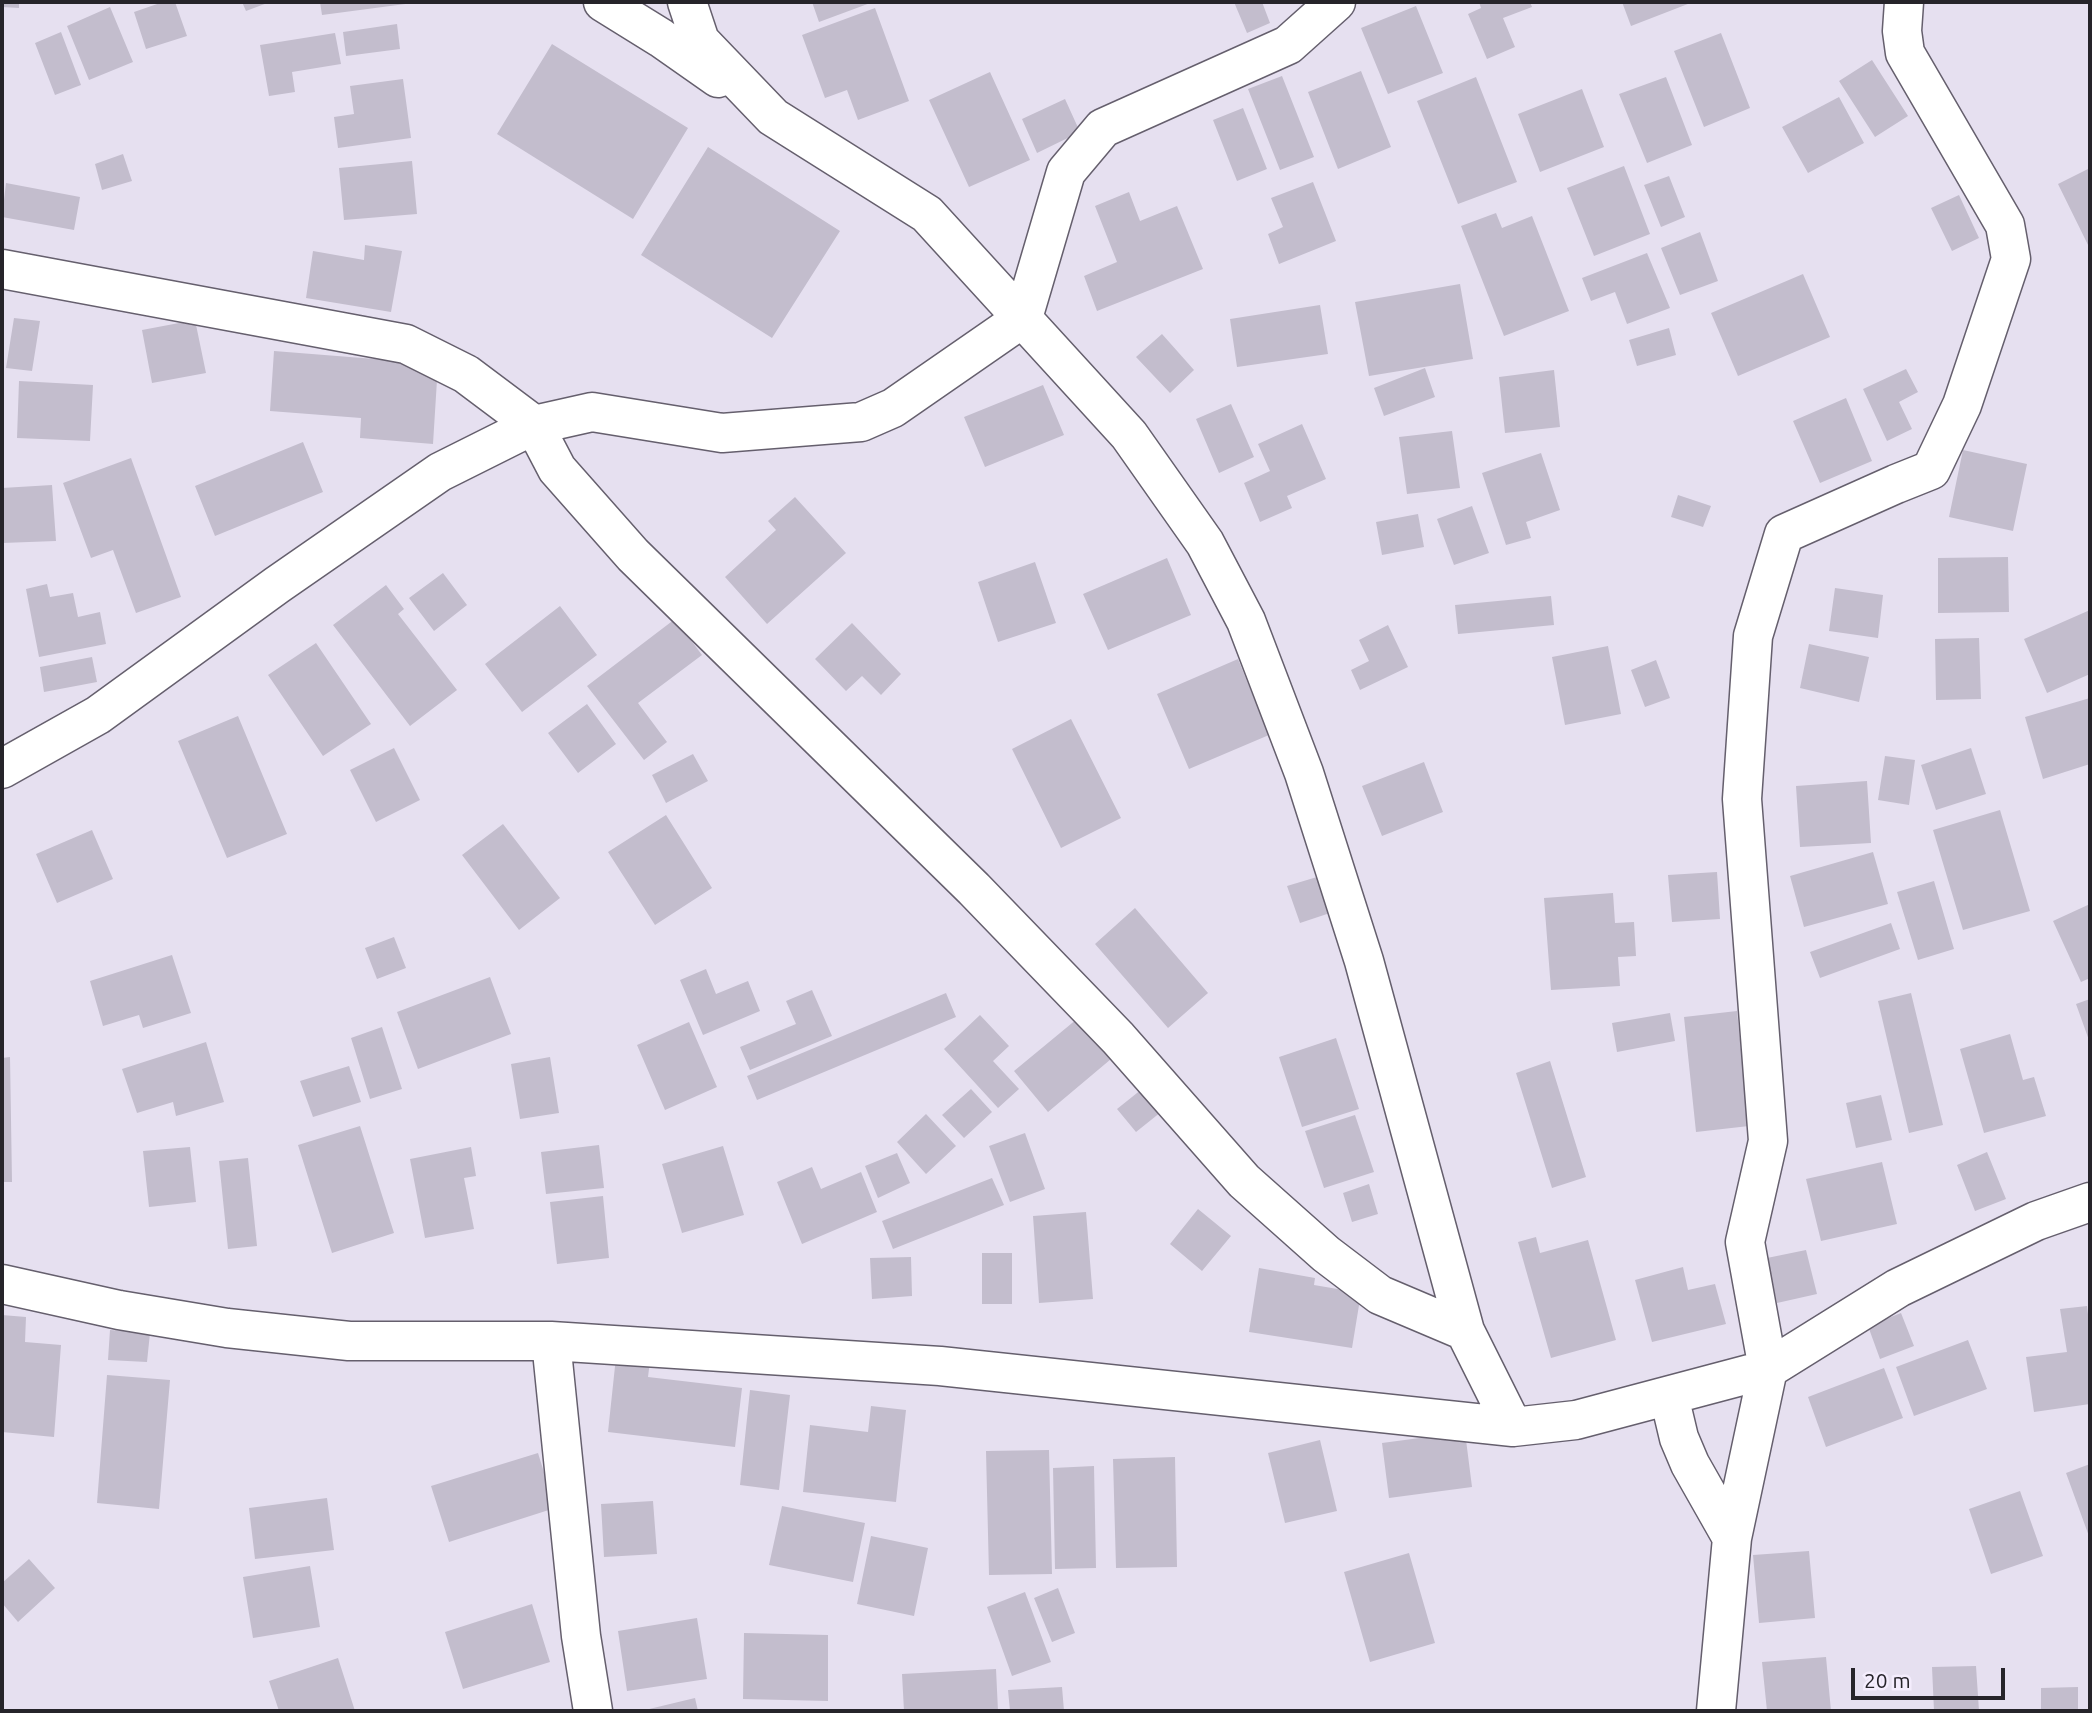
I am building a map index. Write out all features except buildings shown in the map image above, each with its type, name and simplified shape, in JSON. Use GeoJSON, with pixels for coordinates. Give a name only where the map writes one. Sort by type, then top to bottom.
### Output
{"type":"FeatureCollection","features":[{"type":"Feature","properties":{"kind":"street"},"geometry":{"type":"LineString","coordinates":[[603,2],[661,38],[773,117],[928,214],[1129,435],[1205,543],[1246,621],[1304,773],[1364,961],[1465,1331],[1513,1427]]}},
{"type":"Feature","properties":{"kind":"street"},"geometry":{"type":"LineString","coordinates":[[687,2],[700,41],[773,117]]}},
{"type":"Feature","properties":{"kind":"street"},"geometry":{"type":"LineString","coordinates":[[2,769],[98,715],[277,585],[440,472],[534,425],[592,411],[722,433],[861,422],[893,408],[1023,318],[1066,172],[1103,128],[1288,45],[1336,2]]}},
{"type":"Feature","properties":{"kind":"street"},"geometry":{"type":"LineString","coordinates":[[1716,1711],[1732,1538],[1768,1369],[1745,1242],[1768,1140],[1742,799],[1753,636],[1784,534],[1931,470],[1962,405],[2011,259],[2005,225],[1905,53],[1902,32],[1905,2]]}},
{"type":"Feature","properties":{"kind":"street"},"geometry":{"type":"LineString","coordinates":[[2,269],[406,344],[466,374],[534,425],[557,468],[633,555],[984,899],[1118,1038],[1244,1181],[1326,1254],[1380,1295],[1465,1331]]}},
{"type":"Feature","properties":{"kind":"street"},"geometry":{"type":"LineString","coordinates":[[2,1284],[119,1310],[227,1328],[349,1341],[551,1341],[940,1366],[1513,1427],[1576,1420],[1768,1369],[1898,1288],[2035,1221],[2090,1202]]}},
{"type":"Feature","properties":{"kind":"street"},"geometry":{"type":"LineString","coordinates":[[551,1341],[581,1636],[593,1711]]}},
{"type":"Feature","properties":{"kind":"street"},"geometry":{"type":"LineString","coordinates":[[1669,1396],[1679,1438],[1690,1464],[1732,1538]]}}]}
